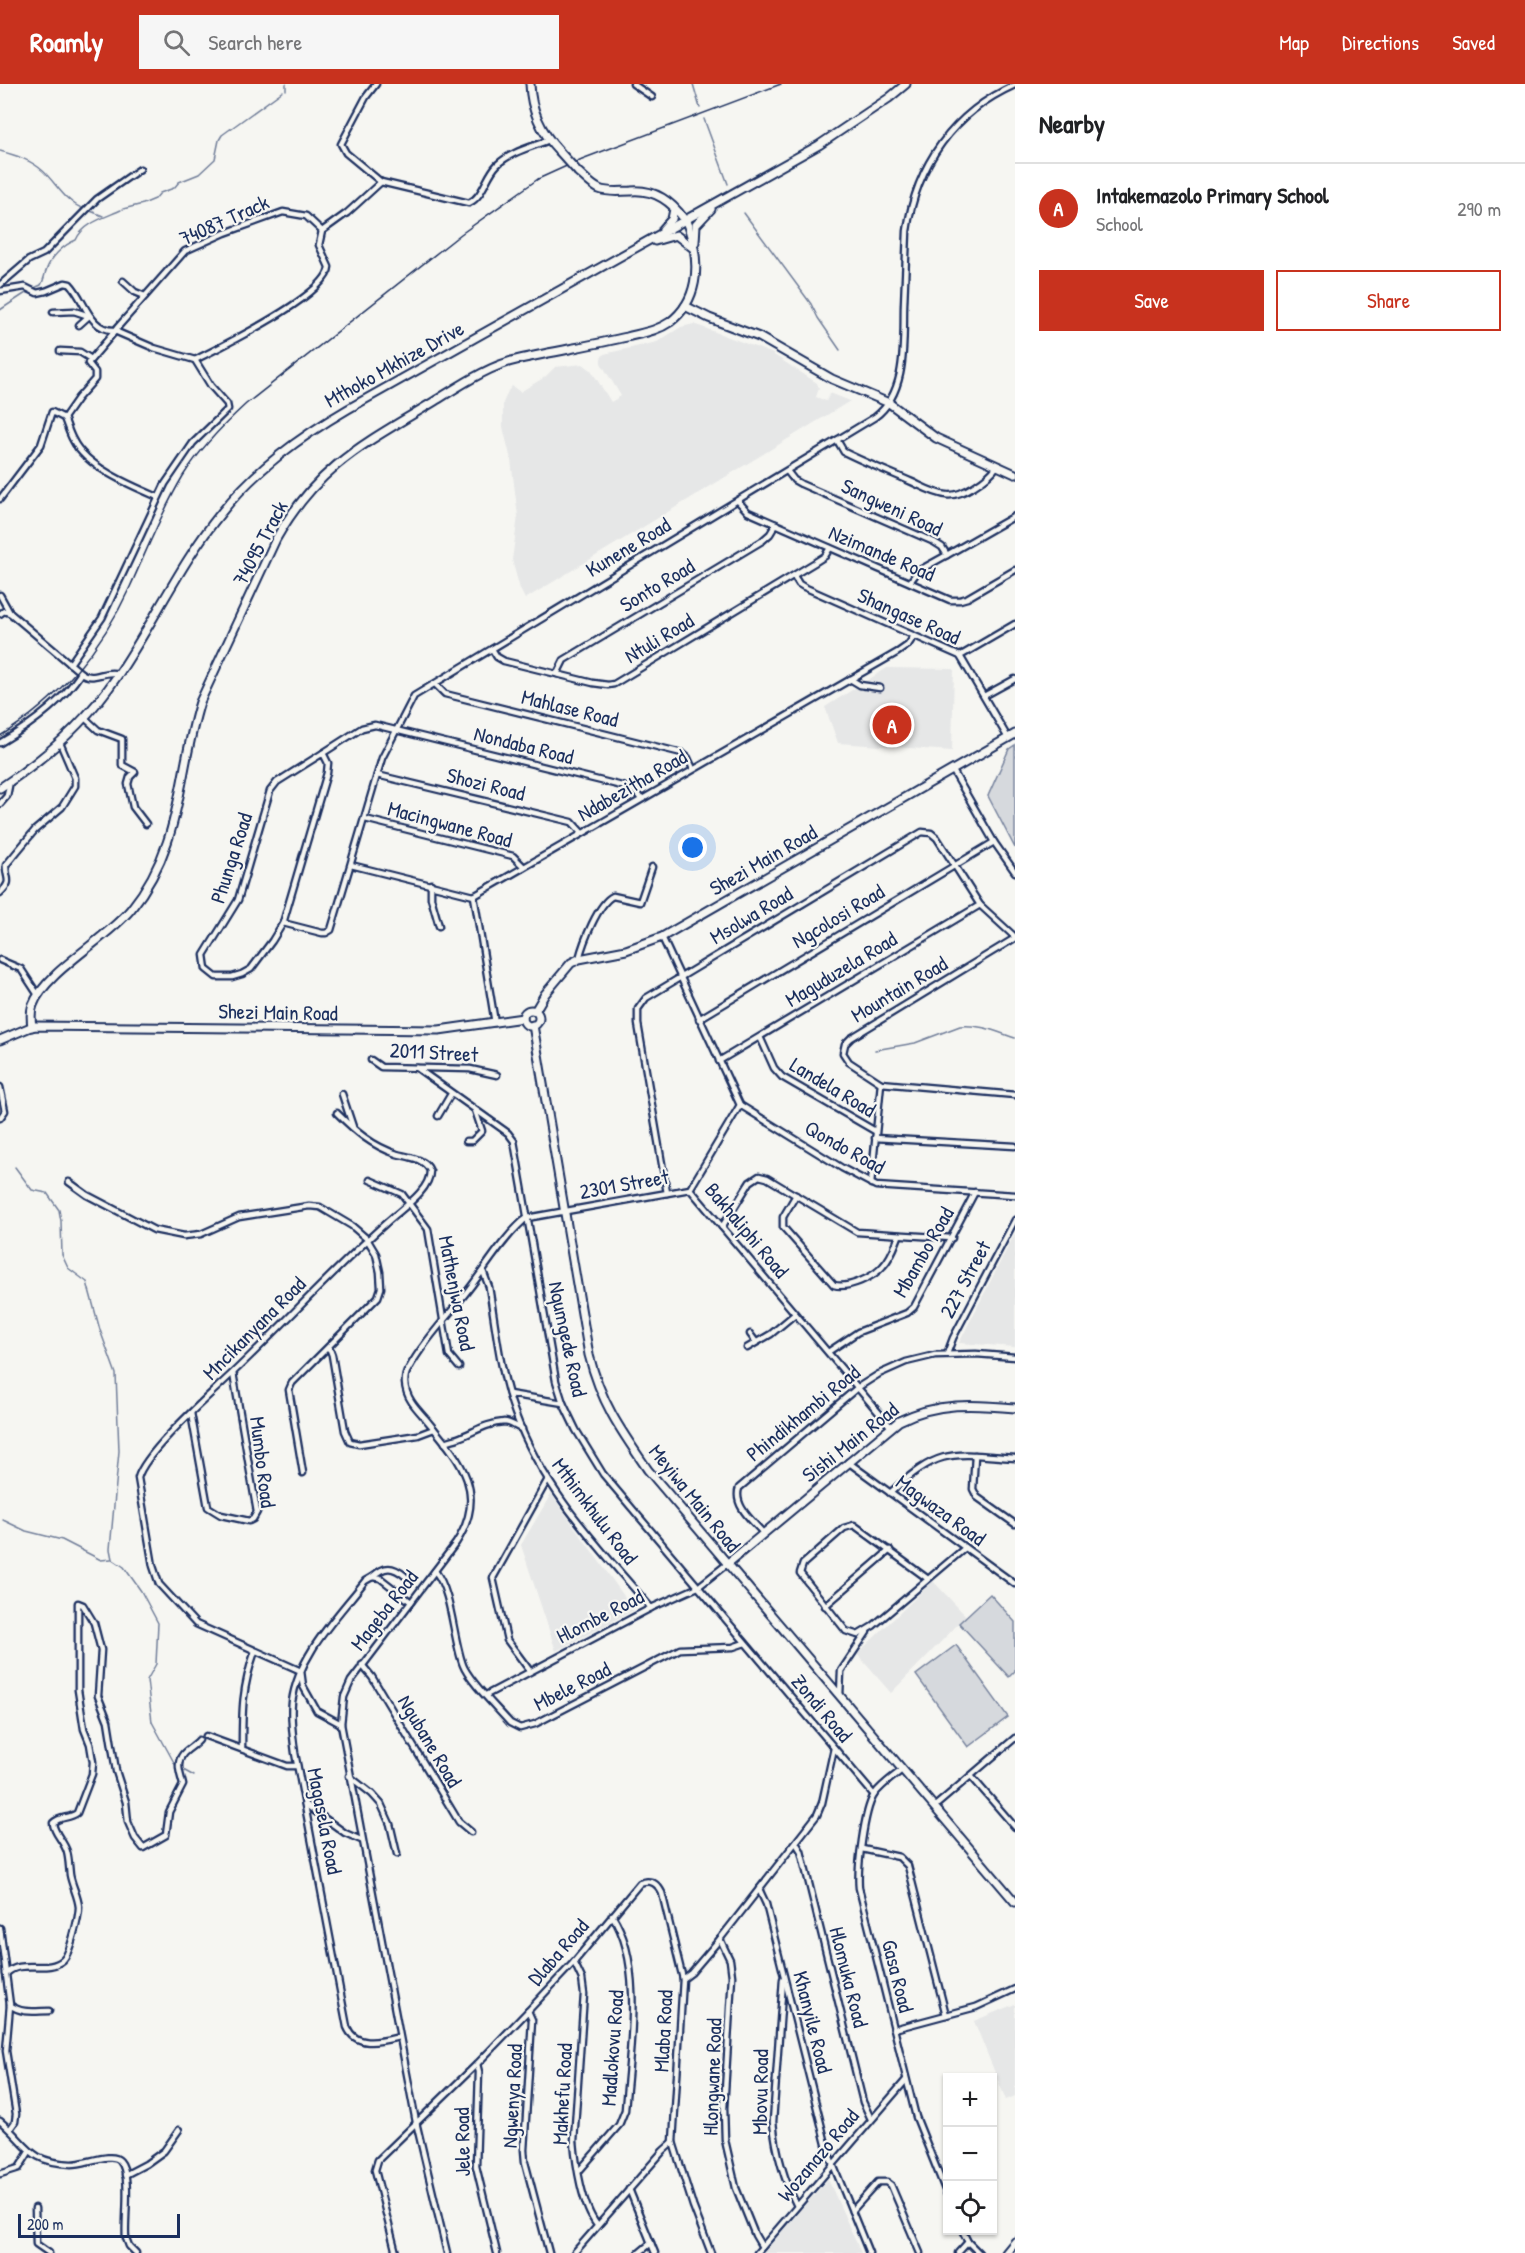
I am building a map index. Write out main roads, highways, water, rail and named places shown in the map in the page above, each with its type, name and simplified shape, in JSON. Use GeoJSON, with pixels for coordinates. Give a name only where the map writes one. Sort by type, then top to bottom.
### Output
{"type":"FeatureCollection","features":[{"type":"Feature","properties":{"kind":"waterway"},"geometry":{"type":"LineString","coordinates":[[286,84],[286,90]]}},
{"type":"Feature","properties":{"kind":"waterway"},"geometry":{"type":"LineString","coordinates":[[693,84],[700,108]]}},
{"type":"Feature","properties":{"kind":"waterway"},"geometry":{"type":"LineString","coordinates":[[123,209],[155,199],[160,193],[174,188],[179,182],[199,174],[215,159],[222,135],[283,91]]}},
{"type":"Feature","properties":{"kind":"waterway"},"geometry":{"type":"LineString","coordinates":[[704,119],[728,184]]}},
{"type":"Feature","properties":{"kind":"waterway"},"geometry":{"type":"LineString","coordinates":[[0,151],[23,158],[38,167],[67,198],[84,209]]}},
{"type":"Feature","properties":{"kind":"waterway"},"geometry":{"type":"LineString","coordinates":[[88,210],[103,216]]}},
{"type":"Feature","properties":{"kind":"waterway"},"geometry":{"type":"LineString","coordinates":[[32,289],[41,285],[54,257],[76,240],[84,229],[121,210]]}},
{"type":"Feature","properties":{"kind":"waterway"},"geometry":{"type":"LineString","coordinates":[[744,213],[811,304],[840,350]]}},
{"type":"Feature","properties":{"kind":"waterway"},"geometry":{"type":"LineString","coordinates":[[0,310],[29,291]]}},
{"type":"Feature","properties":{"kind":"waterway"},"geometry":{"type":"LineString","coordinates":[[875,1050],[915,1043],[960,1026],[981,1027],[1015,1038]]}},
{"type":"Feature","properties":{"kind":"waterway"},"geometry":{"type":"LineString","coordinates":[[15,1167],[32,1190],[47,1193],[59,1210],[62,1255],[68,1268],[87,1282],[100,1330],[116,1374],[119,1451],[110,1549],[112,1559],[124,1567],[141,1591],[158,1623],[156,1664],[147,1680],[152,1722],[176,1766],[194,1776]]}},
{"type":"Feature","properties":{"kind":"waterway"},"geometry":{"type":"LineString","coordinates":[[3,1520],[26,1531],[62,1540],[101,1560],[111,1559]]}},
{"type":"Feature","properties":{"kind":"railway"},"geometry":{"type":"LineString","coordinates":[[0,736],[41,707],[92,652],[119,609],[161,517],[183,476],[212,438],[246,404],[461,234],[538,179],[582,159],[781,84]]}},
{"type":"Feature","properties":{"kind":"place","name":"Intakemazolo Primary School"},"geometry":{"type":"Point","coordinates":[892,725]}}]}
